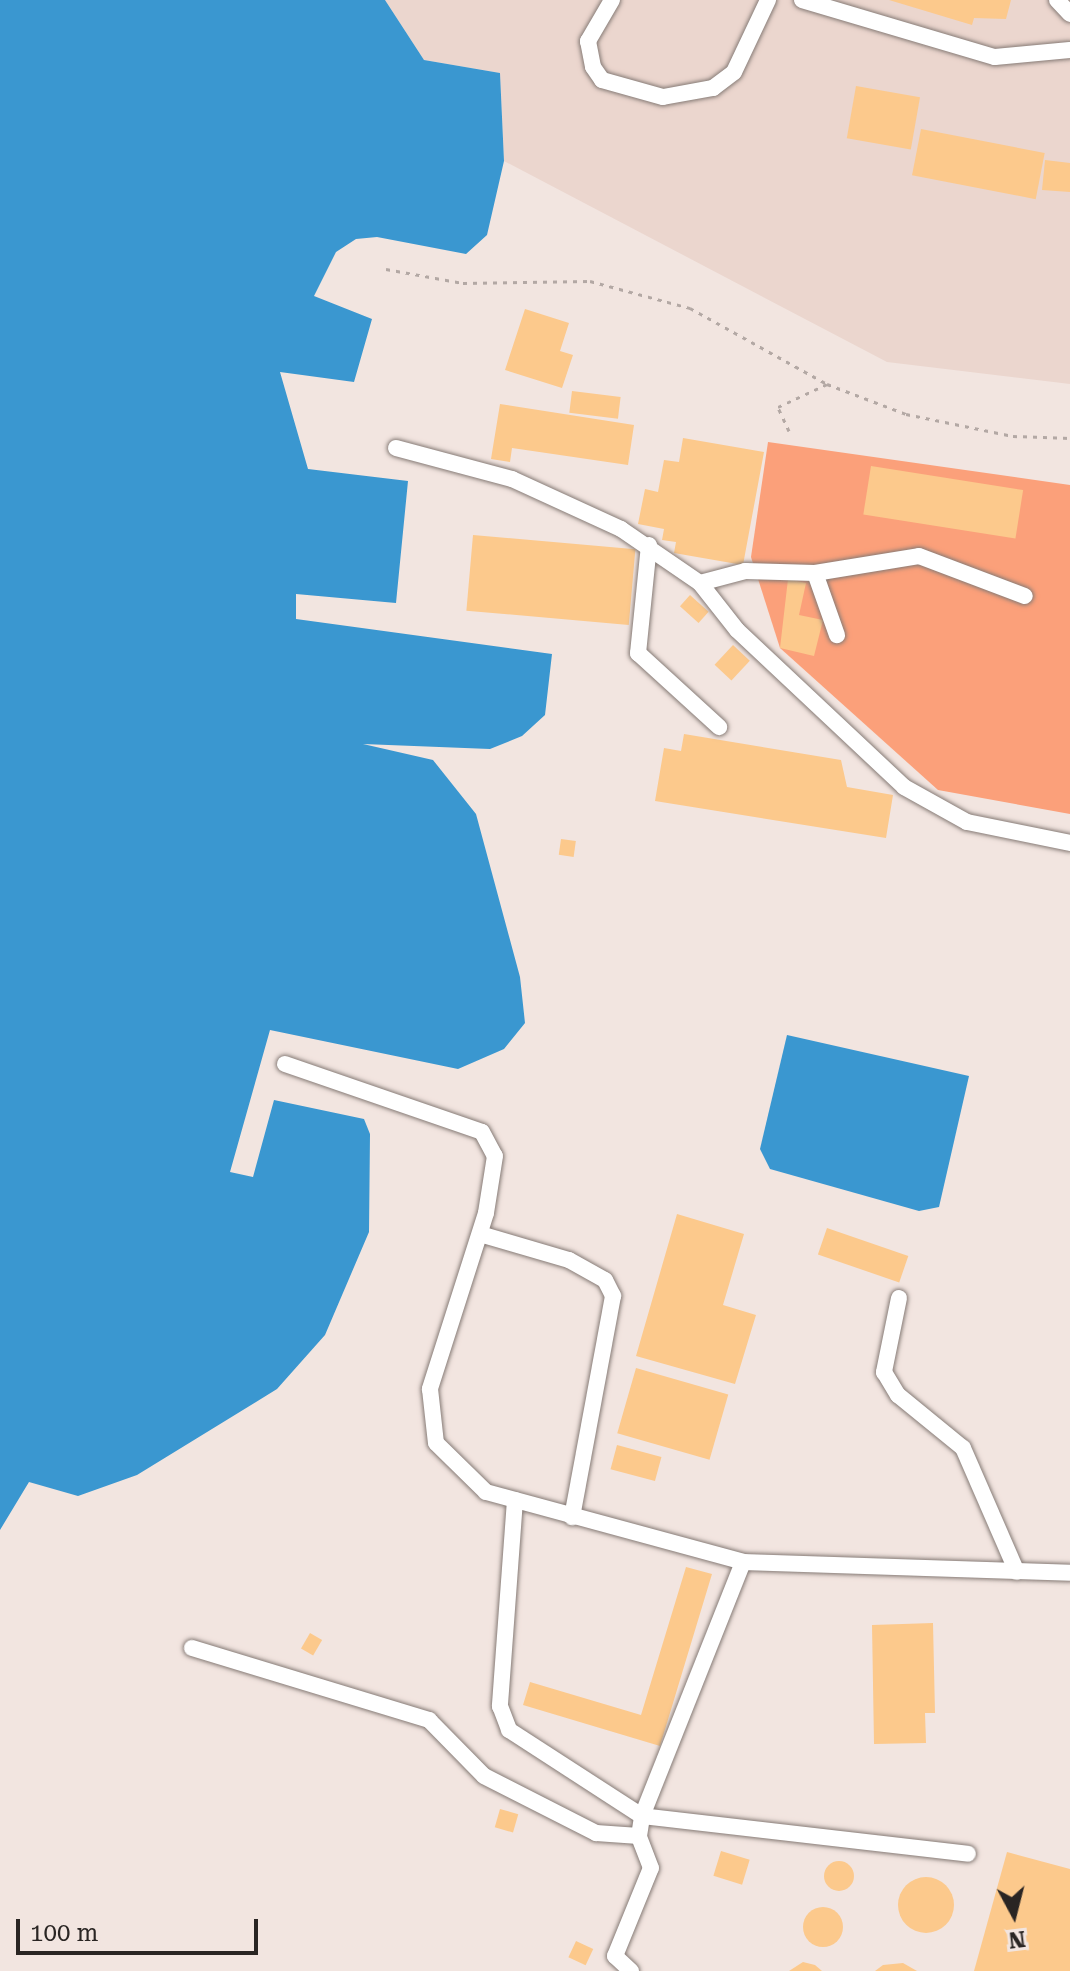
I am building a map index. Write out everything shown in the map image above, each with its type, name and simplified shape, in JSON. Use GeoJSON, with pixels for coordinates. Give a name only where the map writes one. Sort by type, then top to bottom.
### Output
{"type":"FeatureCollection","features":[{"type":"Feature","properties":{"kind":"street"},"geometry":{"type":"LineString","coordinates":[[612,0],[588,41],[593,67],[602,80],[663,97],[713,88],[734,72],[768,0]]}},
{"type":"Feature","properties":{"kind":"street"},"geometry":{"type":"LineString","coordinates":[[802,0],[995,57],[1070,50]]}},
{"type":"Feature","properties":{"kind":"street"},"geometry":{"type":"LineString","coordinates":[[1057,0],[1070,14]]}},
{"type":"Feature","properties":{"kind":"street"},"geometry":{"type":"LineString","coordinates":[[396,448],[512,479],[649,545],[700,583],[737,630],[936,810],[1070,843]]}},
{"type":"Feature","properties":{"kind":"street"},"geometry":{"type":"LineString","coordinates":[[649,545],[638,653],[719,727]]}},
{"type":"Feature","properties":{"kind":"street"},"geometry":{"type":"LineString","coordinates":[[700,583],[745,571],[815,573],[919,556],[1025,596]]}},
{"type":"Feature","properties":{"kind":"street"},"geometry":{"type":"LineString","coordinates":[[815,573],[837,635]]}},
{"type":"Feature","properties":{"kind":"street"},"geometry":{"type":"LineString","coordinates":[[285,1064],[482,1132],[495,1156],[480,1234],[430,1389],[436,1443],[486,1492],[743,1562],[1070,1573]]}},
{"type":"Feature","properties":{"kind":"street"},"geometry":{"type":"LineString","coordinates":[[480,1234],[569,1260],[605,1280],[613,1296],[572,1517]]}},
{"type":"Feature","properties":{"kind":"street"},"geometry":{"type":"LineString","coordinates":[[899,1298],[884,1372],[898,1395],[963,1448],[1017,1572]]}},
{"type":"Feature","properties":{"kind":"street"},"geometry":{"type":"LineString","coordinates":[[515,1500],[500,1706],[509,1730],[642,1816],[968,1854]]}},
{"type":"Feature","properties":{"kind":"street"},"geometry":{"type":"LineString","coordinates":[[631,1971],[615,1956],[651,1868],[639,1836],[642,1816],[743,1562]]}},
{"type":"Feature","properties":{"kind":"street"},"geometry":{"type":"LineString","coordinates":[[192,1648],[429,1720],[484,1776],[596,1833],[639,1836]]}},
{"type":"Feature","properties":{"kind":"path"},"geometry":{"type":"LineString","coordinates":[[386,269],[463,283],[590,281],[690,308],[827,384],[906,414],[1013,436],[1070,438]]}},
{"type":"Feature","properties":{"kind":"path"},"geometry":{"type":"LineString","coordinates":[[789,431],[778,407],[827,384]]}},
{"type":"Feature","properties":{"kind":"shaded area"},"geometry":{"type":"Polygon","coordinates":[[[385,0],[1070,0],[1070,384],[887,362],[504,161],[500,73],[424,60],[385,0]]]}},
{"type":"Feature","properties":{"kind":"shaded area"},"geometry":{"type":"Polygon","coordinates":[[[768,442],[1070,485],[1070,814],[938,790],[780,648],[751,557],[768,442]]]}},
{"type":"Feature","properties":{"kind":"water"},"geometry":{"type":"Polygon","coordinates":[[[0,0],[385,0],[424,60],[500,73],[504,161],[487,235],[466,254],[377,237],[356,239],[336,252],[314,296],[372,319],[354,382],[280,372],[308,469],[408,481],[396,603],[296,594],[296,619],[552,654],[545,715],[522,736],[490,749],[363,744],[433,760],[476,814],[520,977],[525,1023],[504,1049],[458,1069],[270,1030],[230,1172],[253,1177],[274,1100],[364,1119],[370,1134],[369,1232],[325,1335],[277,1389],[137,1475],[78,1496],[29,1482],[0,1530],[0,0]]]}},
{"type":"Feature","properties":{"kind":"water"},"geometry":{"type":"Polygon","coordinates":[[[787,1035],[969,1076],[939,1207],[919,1211],[770,1169],[760,1149],[787,1035]]]}},
{"type":"Feature","properties":{"kind":"building"},"geometry":{"type":"Polygon","coordinates":[[[889,0],[1011,0],[1006,19],[974,18],[972,25],[889,0]]]}},
{"type":"Feature","properties":{"kind":"building"},"geometry":{"type":"Polygon","coordinates":[[[856,86],[920,97],[911,149],[847,138],[856,86]]]}},
{"type":"Feature","properties":{"kind":"building"},"geometry":{"type":"Polygon","coordinates":[[[921,129],[1045,153],[1036,199],[912,175],[921,129]]]}},
{"type":"Feature","properties":{"kind":"building"},"geometry":{"type":"Polygon","coordinates":[[[1045,160],[1070,163],[1070,192],[1042,190],[1045,160]]]}},
{"type":"Feature","properties":{"kind":"building"},"geometry":{"type":"Polygon","coordinates":[[[525,309],[569,323],[560,351],[573,355],[562,388],[505,370],[525,309]]]}},
{"type":"Feature","properties":{"kind":"building"},"geometry":{"type":"Polygon","coordinates":[[[572,391],[621,397],[618,419],[569,413],[572,391]]]}},
{"type":"Feature","properties":{"kind":"building"},"geometry":{"type":"Polygon","coordinates":[[[500,404],[634,425],[628,465],[512,448],[510,462],[491,459],[500,404]]]}},
{"type":"Feature","properties":{"kind":"building"},"geometry":{"type":"Polygon","coordinates":[[[683,438],[764,452],[743,565],[674,553],[676,542],[662,540],[664,529],[638,524],[645,489],[658,492],[664,460],[679,462],[683,438]]]}},
{"type":"Feature","properties":{"kind":"building"},"geometry":{"type":"Polygon","coordinates":[[[871,466],[1023,490],[1015,538],[863,514],[871,466]]]}},
{"type":"Feature","properties":{"kind":"building"},"geometry":{"type":"Polygon","coordinates":[[[473,535],[635,549],[629,625],[466,611],[473,535]]]}},
{"type":"Feature","properties":{"kind":"building"},"geometry":{"type":"Polygon","coordinates":[[[788,579],[806,583],[799,615],[823,620],[814,656],[780,648],[788,579]]]}},
{"type":"Feature","properties":{"kind":"building"},"geometry":{"type":"Polygon","coordinates":[[[690,595],[709,612],[699,623],[680,606],[690,595]]]}},
{"type":"Feature","properties":{"kind":"building"},"geometry":{"type":"Polygon","coordinates":[[[733,645],[750,661],[731,680],[715,665],[733,645]]]}},
{"type":"Feature","properties":{"kind":"building"},"geometry":{"type":"Polygon","coordinates":[[[684,734],[841,760],[847,787],[893,795],[886,838],[655,801],[664,748],[681,751],[684,734]]]}},
{"type":"Feature","properties":{"kind":"building"},"geometry":{"type":"Polygon","coordinates":[[[561,839],[576,841],[574,857],[559,855],[561,839]]]}},
{"type":"Feature","properties":{"kind":"building"},"geometry":{"type":"Polygon","coordinates":[[[677,1214],[744,1234],[723,1305],[756,1315],[735,1384],[636,1356],[677,1214]]]}},
{"type":"Feature","properties":{"kind":"building"},"geometry":{"type":"Polygon","coordinates":[[[827,1228],[908,1256],[899,1282],[818,1254],[827,1228]]]}},
{"type":"Feature","properties":{"kind":"building"},"geometry":{"type":"Polygon","coordinates":[[[636,1368],[728,1394],[710,1460],[617,1433],[636,1368]]]}},
{"type":"Feature","properties":{"kind":"building"},"geometry":{"type":"Polygon","coordinates":[[[617,1445],[661,1457],[655,1481],[611,1469],[617,1445]]]}},
{"type":"Feature","properties":{"kind":"building"},"geometry":{"type":"Polygon","coordinates":[[[686,1567],[712,1574],[660,1746],[523,1705],[530,1682],[641,1715],[686,1567]]]}},
{"type":"Feature","properties":{"kind":"building"},"geometry":{"type":"Polygon","coordinates":[[[933,1623],[935,1713],[925,1713],[926,1743],[874,1744],[872,1625],[933,1623]]]}},
{"type":"Feature","properties":{"kind":"building"},"geometry":{"type":"Polygon","coordinates":[[[310,1633],[322,1640],[313,1656],[301,1649],[310,1633]]]}},
{"type":"Feature","properties":{"kind":"building"},"geometry":{"type":"Polygon","coordinates":[[[500,1809],[518,1814],[513,1833],[495,1827],[500,1809]]]}},
{"type":"Feature","properties":{"kind":"building"},"geometry":{"type":"Polygon","coordinates":[[[721,1851],[750,1860],[742,1885],[713,1876],[721,1851]]]}},
{"type":"Feature","properties":{"kind":"building"},"geometry":{"type":"Polygon","coordinates":[[[1007,1852],[1070,1869],[1070,1971],[974,1971],[1007,1852]]]}},
{"type":"Feature","properties":{"kind":"building"},"geometry":{"type":"Polygon","coordinates":[[[839,1861],[850,1865],[854,1876],[850,1887],[839,1891],[828,1887],[824,1876],[828,1865],[839,1861]]]}},
{"type":"Feature","properties":{"kind":"building"},"geometry":{"type":"Polygon","coordinates":[[[926,1877],[946,1885],[954,1905],[946,1925],[926,1933],[906,1925],[898,1905],[906,1885],[926,1877]]]}},
{"type":"Feature","properties":{"kind":"building"},"geometry":{"type":"Polygon","coordinates":[[[823,1907],[837,1913],[843,1927],[837,1941],[823,1947],[809,1941],[803,1927],[809,1913],[823,1907]]]}},
{"type":"Feature","properties":{"kind":"building"},"geometry":{"type":"Polygon","coordinates":[[[576,1941],[593,1949],[586,1965],[568,1957],[576,1941]]]}},
{"type":"Feature","properties":{"kind":"building"},"geometry":{"type":"Polygon","coordinates":[[[803,1962],[815,1965],[822,1971],[789,1971],[803,1962]]]}},
{"type":"Feature","properties":{"kind":"building"},"geometry":{"type":"Polygon","coordinates":[[[903,1963],[917,1971],[875,1971],[883,1965],[903,1963]]]}}]}
